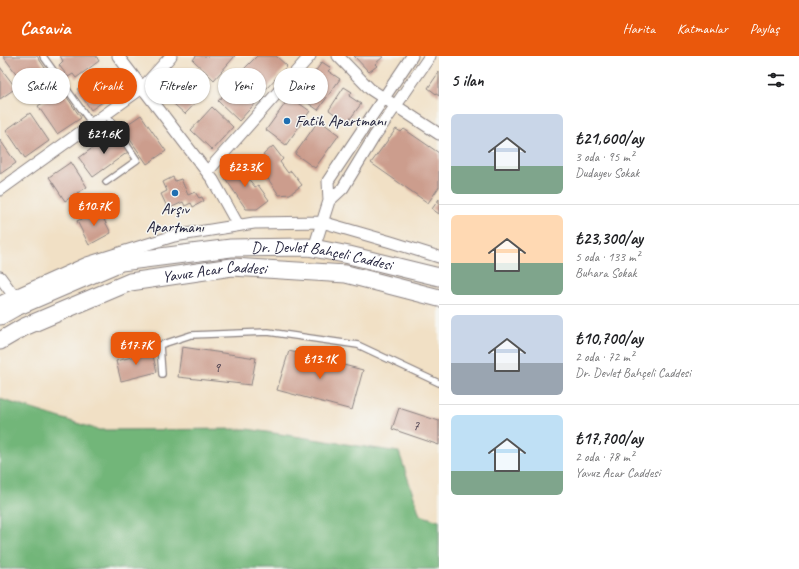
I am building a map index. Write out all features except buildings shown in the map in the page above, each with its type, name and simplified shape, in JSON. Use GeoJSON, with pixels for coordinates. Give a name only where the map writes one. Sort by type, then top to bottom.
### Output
{"type":"FeatureCollection","features":[{"type":"Feature","properties":{"kind":"main road","name":"Dr. Devlet Bahçeli Caddesi"},"geometry":{"type":"LineString","coordinates":[[0,316],[14,308],[122,262],[231,248],[308,247],[349,255],[439,277]]}},
{"type":"Feature","properties":{"kind":"main road","name":"Yavuz Acar Caddesi"},"geometry":{"type":"LineString","coordinates":[[0,341],[24,327],[130,282],[232,267],[346,274],[439,298]]}},
{"type":"Feature","properties":{"kind":"street"},"geometry":{"type":"LineString","coordinates":[[118,56],[213,180],[238,225]]}},
{"type":"Feature","properties":{"kind":"street"},"geometry":{"type":"LineString","coordinates":[[0,190],[142,88],[171,56]]}},
{"type":"Feature","properties":{"kind":"street"},"geometry":{"type":"LineString","coordinates":[[207,172],[310,56]]}},
{"type":"Feature","properties":{"kind":"street"},"geometry":{"type":"LineString","coordinates":[[338,56],[370,89],[383,99],[439,134]]}},
{"type":"Feature","properties":{"kind":"street"},"geometry":{"type":"LineString","coordinates":[[314,248],[329,201],[328,181],[412,56]]}},
{"type":"Feature","properties":{"kind":"street"},"geometry":{"type":"LineString","coordinates":[[329,201],[343,188],[394,106],[430,56]]}},
{"type":"Feature","properties":{"kind":"street"},"geometry":{"type":"LineString","coordinates":[[0,302],[87,262],[174,236],[254,223],[322,222],[439,257]]}},
{"type":"Feature","properties":{"kind":"street"},"geometry":{"type":"LineString","coordinates":[[0,277],[14,296]]}},
{"type":"Feature","properties":{"kind":"lane"},"geometry":{"type":"LineString","coordinates":[[43,56],[92,124]]}},
{"type":"Feature","properties":{"kind":"lane"},"geometry":{"type":"LineString","coordinates":[[106,114],[137,160],[106,182]]}},
{"type":"Feature","properties":{"kind":"lane"},"geometry":{"type":"LineString","coordinates":[[162,374],[160,345],[191,336],[268,332],[358,345],[439,383]]}},
{"type":"Feature","properties":{"kind":"green space"},"geometry":{"type":"Polygon","coordinates":[[[0,399],[99,430],[247,429],[399,452],[420,515],[439,521],[439,569],[0,569],[0,399]]]}},
{"type":"Feature","properties":{"kind":"place","name":"Fatih Apartmanı"},"geometry":{"type":"Point","coordinates":[287,121]}},
{"type":"Feature","properties":{"kind":"place","name":"Arşıv Apartmanı"},"geometry":{"type":"Point","coordinates":[175,193]}}]}
